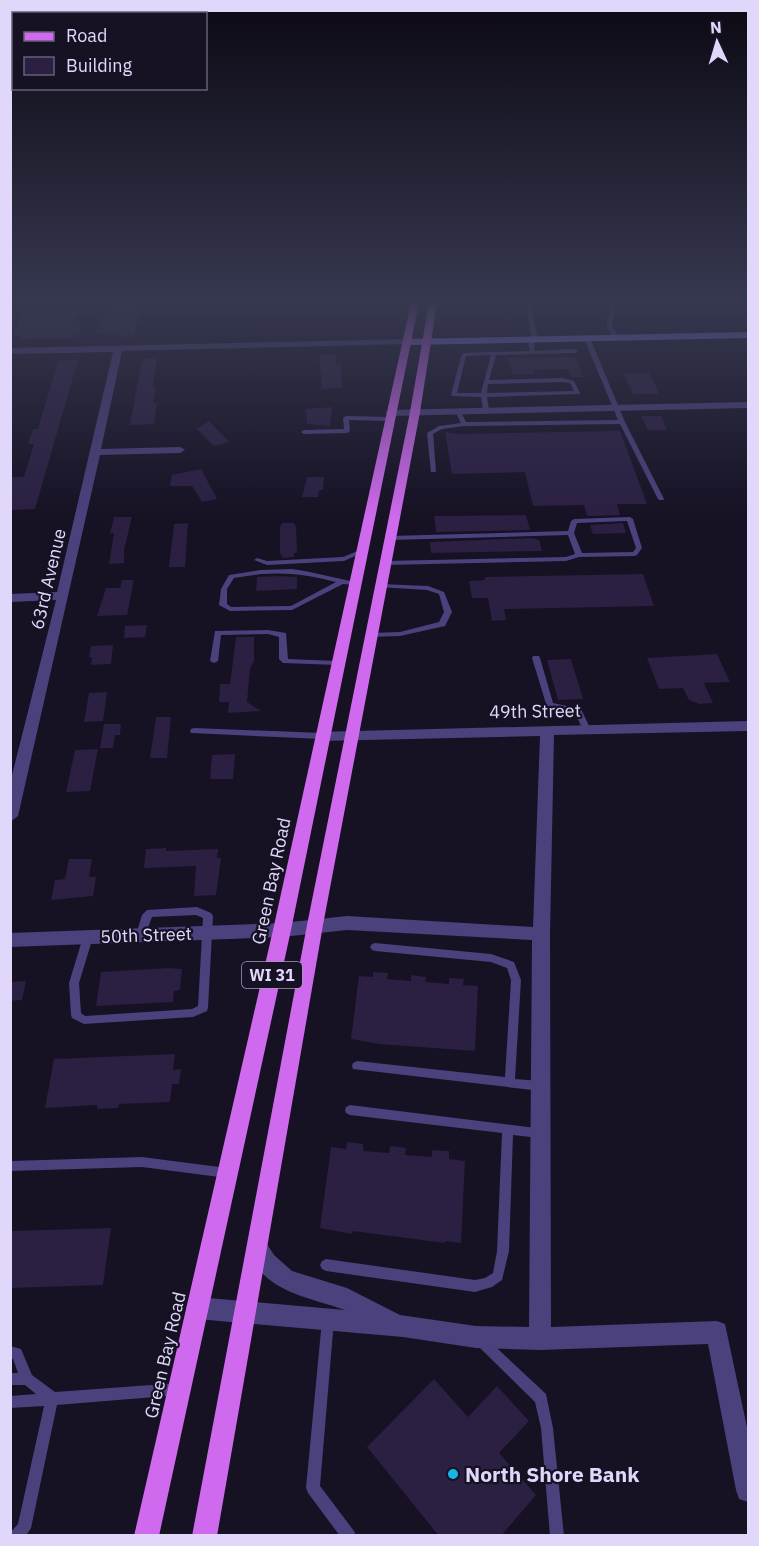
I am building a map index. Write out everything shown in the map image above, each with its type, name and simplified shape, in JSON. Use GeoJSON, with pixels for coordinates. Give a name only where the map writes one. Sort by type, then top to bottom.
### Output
{"type":"FeatureCollection","features":[{"type":"Feature","properties":{"kind":"main road","name":"Green Bay Road"},"geometry":{"type":"LineString","coordinates":[[146,1536],[282,930],[337,663],[347,583],[360,552],[399,375]]}},
{"type":"Feature","properties":{"kind":"main road","name":"WI 31"},"geometry":{"type":"LineString","coordinates":[[204,1536],[315,925],[421,375]]}},
{"type":"Feature","properties":{"kind":"main road"},"geometry":{"type":"LineString","coordinates":[[135,1536],[154,1500]]}},
{"type":"Feature","properties":{"kind":"street","name":"63rd Avenue"},"geometry":{"type":"LineString","coordinates":[[10,816],[63,597],[112,375]]}},
{"type":"Feature","properties":{"kind":"street"},"geometry":{"type":"LineString","coordinates":[[389,416],[415,412],[748,405]]}},
{"type":"Feature","properties":{"kind":"street"},"geometry":{"type":"LineString","coordinates":[[95,452],[180,450]]}},
{"type":"Feature","properties":{"kind":"street"},"geometry":{"type":"LineString","coordinates":[[10,598],[63,597]]}},
{"type":"Feature","properties":{"kind":"street","name":"49th Street"},"geometry":{"type":"LineString","coordinates":[[322,736],[748,726]]}},
{"type":"Feature","properties":{"kind":"street"},"geometry":{"type":"LineString","coordinates":[[540,1339],[541,934],[547,730]]}},
{"type":"Feature","properties":{"kind":"street","name":"50th Street"},"geometry":{"type":"LineString","coordinates":[[10,940],[282,930],[347,923],[541,934]]}},
{"type":"Feature","properties":{"kind":"street"},"geometry":{"type":"LineString","coordinates":[[257,1249],[268,1266],[281,1277],[304,1290],[339,1297],[403,1326]]}},
{"type":"Feature","properties":{"kind":"street"},"geometry":{"type":"LineString","coordinates":[[197,1308],[403,1326],[476,1337],[540,1339],[717,1332],[748,1490]]}},
{"type":"Feature","properties":{"kind":"lane"},"geometry":{"type":"LineString","coordinates":[[459,375],[454,395],[577,393],[572,382],[563,380],[486,382]]}},
{"type":"Feature","properties":{"kind":"lane"},"geometry":{"type":"LineString","coordinates":[[486,411],[483,395],[488,375]]}},
{"type":"Feature","properties":{"kind":"lane"},"geometry":{"type":"LineString","coordinates":[[602,375],[615,408],[661,499]]}},
{"type":"Feature","properties":{"kind":"lane"},"geometry":{"type":"LineString","coordinates":[[565,394],[572,409]]}},
{"type":"Feature","properties":{"kind":"lane"},"geometry":{"type":"LineString","coordinates":[[528,410],[533,423]]}},
{"type":"Feature","properties":{"kind":"lane"},"geometry":{"type":"LineString","coordinates":[[458,411],[464,424]]}},
{"type":"Feature","properties":{"kind":"lane"},"geometry":{"type":"LineString","coordinates":[[304,432],[347,431],[346,418],[389,416]]}},
{"type":"Feature","properties":{"kind":"lane"},"geometry":{"type":"LineString","coordinates":[[433,471],[430,433],[441,427],[464,424],[622,422]]}},
{"type":"Feature","properties":{"kind":"lane"},"geometry":{"type":"LineString","coordinates":[[385,563],[566,559],[579,555],[635,554],[639,548],[630,519],[574,521],[571,533],[579,555]]}},
{"type":"Feature","properties":{"kind":"lane"},"geometry":{"type":"LineString","coordinates":[[390,538],[571,533]]}},
{"type":"Feature","properties":{"kind":"lane"},"geometry":{"type":"LineString","coordinates":[[257,560],[267,564],[344,559],[360,552]]}},
{"type":"Feature","properties":{"kind":"lane"},"geometry":{"type":"LineString","coordinates":[[310,573],[347,583],[292,608],[230,609],[223,605],[224,590],[231,576],[310,573]]}},
{"type":"Feature","properties":{"kind":"lane"},"geometry":{"type":"LineString","coordinates":[[371,635],[423,630],[442,624],[448,612],[442,593],[428,588],[380,586]]}},
{"type":"Feature","properties":{"kind":"lane"},"geometry":{"type":"LineString","coordinates":[[214,661],[218,633],[268,632],[283,635],[283,659],[286,661],[337,663]]}},
{"type":"Feature","properties":{"kind":"lane"},"geometry":{"type":"LineString","coordinates":[[536,658],[550,705],[578,711],[587,730]]}},
{"type":"Feature","properties":{"kind":"lane"},"geometry":{"type":"LineString","coordinates":[[194,731],[322,736]]}},
{"type":"Feature","properties":{"kind":"lane"},"geometry":{"type":"LineString","coordinates":[[88,937],[74,983],[76,1016],[84,1020],[193,1013],[203,1008],[209,933]]}},
{"type":"Feature","properties":{"kind":"lane"},"geometry":{"type":"LineString","coordinates":[[375,947],[491,958],[511,965],[516,980],[510,1082]]}},
{"type":"Feature","properties":{"kind":"lane"},"geometry":{"type":"LineString","coordinates":[[357,1066],[541,1086]]}},
{"type":"Feature","properties":{"kind":"lane"},"geometry":{"type":"LineString","coordinates":[[350,1110],[541,1133]]}},
{"type":"Feature","properties":{"kind":"lane"},"geometry":{"type":"LineString","coordinates":[[326,1265],[475,1286],[488,1283],[498,1276],[503,1251],[507,1129]]}},
{"type":"Feature","properties":{"kind":"lane"},"geometry":{"type":"LineString","coordinates":[[10,1166],[141,1162],[228,1173]]}},
{"type":"Feature","properties":{"kind":"lane"},"geometry":{"type":"LineString","coordinates":[[328,1319],[313,1488],[349,1536]]}},
{"type":"Feature","properties":{"kind":"lane"},"geometry":{"type":"LineString","coordinates":[[476,1337],[541,1399],[547,1428],[557,1536]]}},
{"type":"Feature","properties":{"kind":"lane"},"geometry":{"type":"LineString","coordinates":[[10,1352],[17,1353],[27,1379],[52,1398]]}},
{"type":"Feature","properties":{"kind":"lane"},"geometry":{"type":"LineString","coordinates":[[10,1379],[27,1379]]}},
{"type":"Feature","properties":{"kind":"lane"},"geometry":{"type":"LineString","coordinates":[[10,1402],[179,1389]]}},
{"type":"Feature","properties":{"kind":"lane"},"geometry":{"type":"LineString","coordinates":[[16,1536],[24,1528],[52,1398]]}},
{"type":"Feature","properties":{"kind":"building"},"geometry":{"type":"Polygon","coordinates":[[[54,375],[74,375],[35,509],[10,510],[10,477],[24,477],[34,444],[28,444],[33,429],[38,429],[54,375]]]}},
{"type":"Feature","properties":{"kind":"building"},"geometry":{"type":"Polygon","coordinates":[[[139,375],[155,375],[153,387],[156,387],[153,403],[157,403],[154,424],[130,425],[139,375]]]}},
{"type":"Feature","properties":{"kind":"building"},"geometry":{"type":"Polygon","coordinates":[[[321,375],[341,375],[342,388],[322,389],[321,375]]]}},
{"type":"Feature","properties":{"kind":"building"},"geometry":{"type":"Polygon","coordinates":[[[625,375],[651,375],[659,394],[633,394],[625,375]]]}},
{"type":"Feature","properties":{"kind":"building"},"geometry":{"type":"Polygon","coordinates":[[[332,407],[330,426],[307,424],[306,409],[332,407]]]}},
{"type":"Feature","properties":{"kind":"building"},"geometry":{"type":"Polygon","coordinates":[[[641,416],[661,416],[667,430],[648,430],[641,416]]]}},
{"type":"Feature","properties":{"kind":"building"},"geometry":{"type":"Polygon","coordinates":[[[209,421],[229,442],[214,446],[197,429],[209,421]]]}},
{"type":"Feature","properties":{"kind":"building"},"geometry":{"type":"Polygon","coordinates":[[[620,431],[647,504],[617,504],[620,515],[587,516],[584,505],[533,506],[525,472],[452,474],[445,432],[459,434],[620,431]]]}},
{"type":"Feature","properties":{"kind":"building"},"geometry":{"type":"Polygon","coordinates":[[[201,469],[217,499],[202,502],[192,486],[170,486],[172,475],[201,469]]]}},
{"type":"Feature","properties":{"kind":"building"},"geometry":{"type":"Polygon","coordinates":[[[307,477],[324,477],[323,490],[319,490],[318,497],[302,497],[307,477]]]}},
{"type":"Feature","properties":{"kind":"building"},"geometry":{"type":"Polygon","coordinates":[[[526,515],[530,530],[436,532],[434,516],[526,515]]]}},
{"type":"Feature","properties":{"kind":"building"},"geometry":{"type":"Polygon","coordinates":[[[114,517],[132,517],[124,550],[124,563],[109,564],[114,533],[110,533],[114,517]]]}},
{"type":"Feature","properties":{"kind":"building"},"geometry":{"type":"Polygon","coordinates":[[[188,523],[185,567],[169,567],[174,524],[188,523]]]}},
{"type":"Feature","properties":{"kind":"building"},"geometry":{"type":"Polygon","coordinates":[[[282,523],[294,523],[296,527],[297,553],[294,553],[294,557],[283,558],[280,553],[282,523]]]}},
{"type":"Feature","properties":{"kind":"building"},"geometry":{"type":"Polygon","coordinates":[[[623,523],[626,533],[593,534],[590,525],[623,523]]]}},
{"type":"Feature","properties":{"kind":"building"},"geometry":{"type":"Polygon","coordinates":[[[532,538],[539,540],[542,551],[431,553],[430,542],[532,538]]]}},
{"type":"Feature","properties":{"kind":"building"},"geometry":{"type":"Polygon","coordinates":[[[643,574],[654,606],[504,609],[506,620],[492,621],[488,598],[472,598],[469,581],[485,580],[485,577],[643,574]]]}},
{"type":"Feature","properties":{"kind":"building"},"geometry":{"type":"Polygon","coordinates":[[[257,577],[297,577],[297,589],[256,591],[257,577]]]}},
{"type":"Feature","properties":{"kind":"building"},"geometry":{"type":"Polygon","coordinates":[[[122,580],[134,580],[127,615],[97,616],[106,588],[120,588],[122,580]]]}},
{"type":"Feature","properties":{"kind":"building"},"geometry":{"type":"Polygon","coordinates":[[[147,625],[145,637],[124,638],[125,626],[147,625]]]}},
{"type":"Feature","properties":{"kind":"building"},"geometry":{"type":"Polygon","coordinates":[[[236,637],[254,637],[254,661],[250,669],[247,702],[261,711],[228,713],[229,702],[219,702],[220,684],[230,684],[236,637]]]}},
{"type":"Feature","properties":{"kind":"building"},"geometry":{"type":"Polygon","coordinates":[[[113,645],[111,664],[91,665],[92,657],[89,657],[91,646],[113,645]]]}},
{"type":"Feature","properties":{"kind":"building"},"geometry":{"type":"Polygon","coordinates":[[[717,654],[730,682],[704,683],[713,703],[699,704],[689,700],[683,688],[659,689],[647,658],[717,654]]]}},
{"type":"Feature","properties":{"kind":"building"},"geometry":{"type":"Polygon","coordinates":[[[571,659],[583,699],[558,700],[547,660],[571,659]]]}},
{"type":"Feature","properties":{"kind":"building"},"geometry":{"type":"Polygon","coordinates":[[[107,692],[103,721],[84,722],[89,693],[107,692]]]}},
{"type":"Feature","properties":{"kind":"building"},"geometry":{"type":"Polygon","coordinates":[[[156,717],[171,717],[167,758],[150,758],[156,717]]]}},
{"type":"Feature","properties":{"kind":"building"},"geometry":{"type":"Polygon","coordinates":[[[104,724],[121,724],[120,735],[115,735],[113,748],[100,748],[104,724]]]}},
{"type":"Feature","properties":{"kind":"building"},"geometry":{"type":"Polygon","coordinates":[[[98,749],[90,791],[66,792],[75,750],[98,749]]]}},
{"type":"Feature","properties":{"kind":"building"},"geometry":{"type":"Polygon","coordinates":[[[235,754],[233,779],[210,779],[212,755],[235,754]]]}},
{"type":"Feature","properties":{"kind":"building"},"geometry":{"type":"Polygon","coordinates":[[[166,848],[166,851],[218,849],[217,858],[221,858],[216,895],[194,896],[196,866],[144,868],[146,849],[166,848]]]}},
{"type":"Feature","properties":{"kind":"building"},"geometry":{"type":"Polygon","coordinates":[[[69,859],[92,859],[89,877],[96,877],[93,896],[51,900],[55,880],[65,879],[69,859]]]}},
{"type":"Feature","properties":{"kind":"building"},"geometry":{"type":"Polygon","coordinates":[[[182,969],[180,990],[174,991],[173,1002],[96,1006],[101,972],[182,969]]]}},
{"type":"Feature","properties":{"kind":"building"},"geometry":{"type":"Polygon","coordinates":[[[373,972],[388,973],[387,979],[411,981],[411,975],[426,977],[425,982],[449,984],[449,978],[464,979],[463,985],[478,986],[475,1051],[379,1044],[351,1039],[359,976],[373,977],[373,972]]]}},
{"type":"Feature","properties":{"kind":"building"},"geometry":{"type":"Polygon","coordinates":[[[26,981],[22,1000],[10,1001],[10,982],[26,981]]]}},
{"type":"Feature","properties":{"kind":"building"},"geometry":{"type":"Polygon","coordinates":[[[175,1054],[173,1070],[181,1069],[179,1084],[172,1084],[170,1102],[119,1104],[118,1108],[97,1109],[97,1105],[45,1108],[54,1059],[175,1054]]]}},
{"type":"Feature","properties":{"kind":"building"},"geometry":{"type":"Polygon","coordinates":[[[347,1142],[363,1144],[363,1151],[389,1153],[390,1146],[406,1148],[405,1155],[432,1157],[432,1150],[449,1151],[449,1159],[465,1161],[461,1243],[353,1231],[352,1234],[320,1228],[331,1147],[346,1149],[347,1142]]]}},
{"type":"Feature","properties":{"kind":"building"},"geometry":{"type":"Polygon","coordinates":[[[111,1228],[103,1285],[10,1288],[10,1231],[111,1228]]]}},
{"type":"Feature","properties":{"kind":"building","name":"North Shore Bank"},"geometry":{"type":"Polygon","coordinates":[[[434,1379],[468,1417],[497,1386],[529,1421],[499,1453],[536,1495],[501,1536],[439,1536],[367,1447],[434,1379]]]}},
{"type":"Feature","properties":{"kind":"place","name":"North Shore Bank"},"geometry":{"type":"Point","coordinates":[453,1474]}}]}
